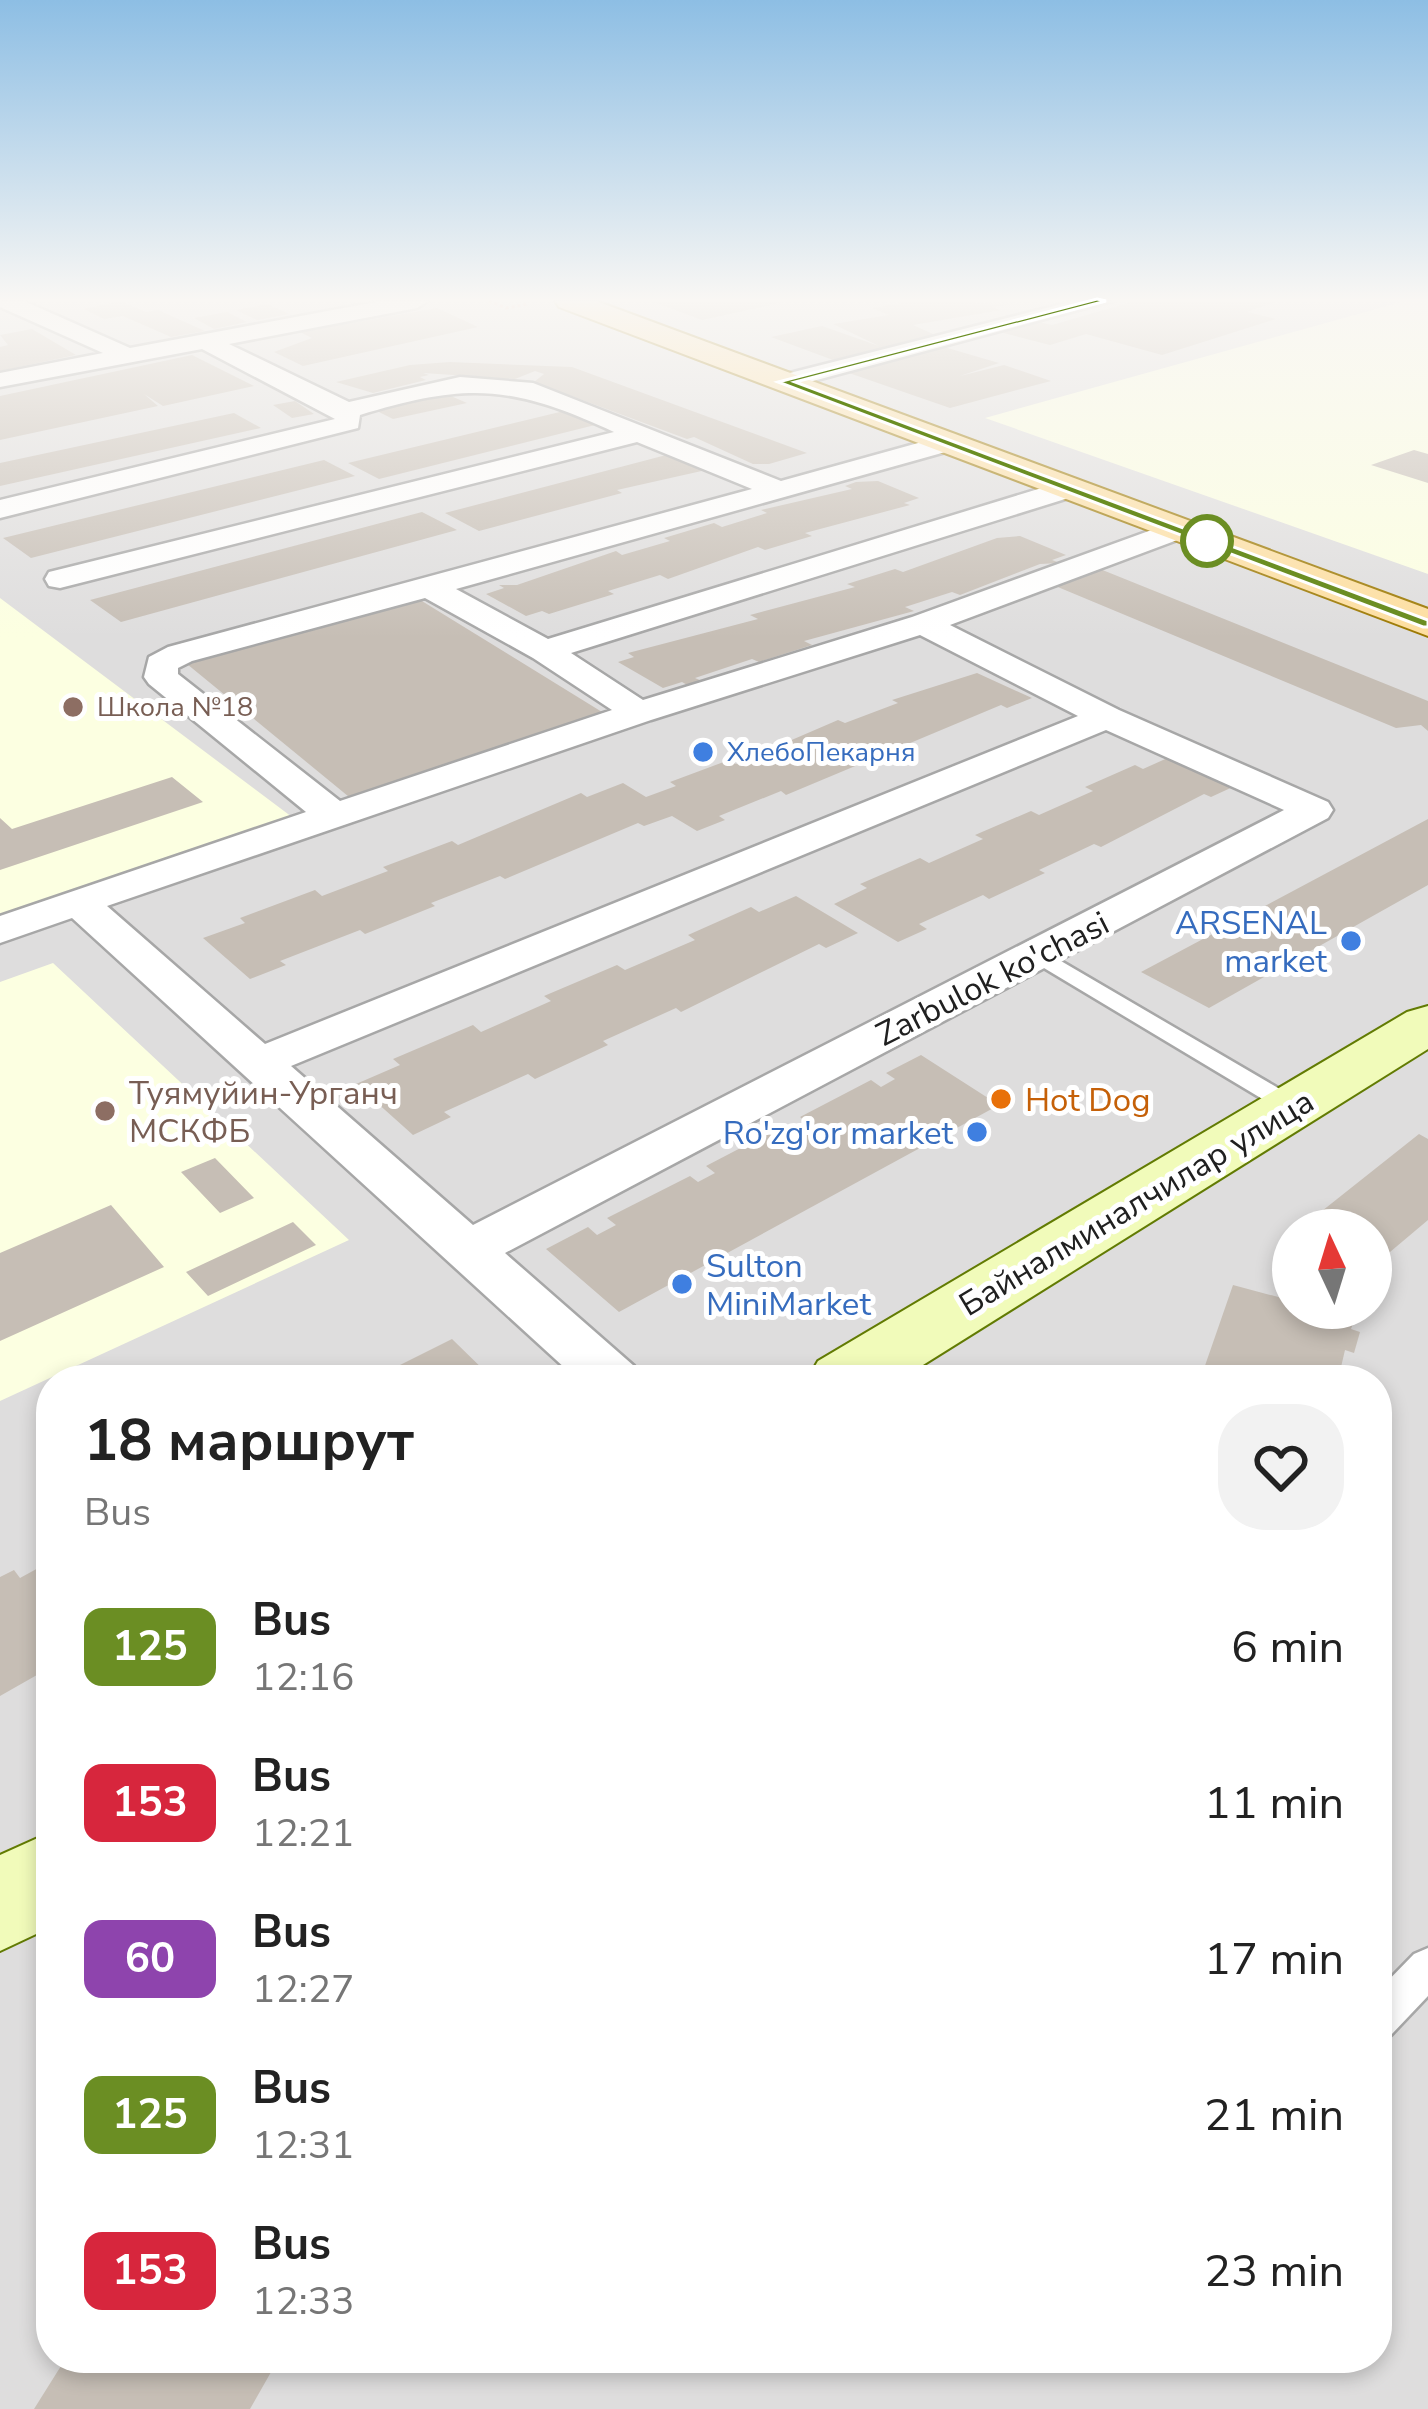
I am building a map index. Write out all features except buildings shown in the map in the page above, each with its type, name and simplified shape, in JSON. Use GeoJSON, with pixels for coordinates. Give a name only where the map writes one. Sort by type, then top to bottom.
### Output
{"type":"FeatureCollection","features":[{"type":"Feature","properties":{"kind":"main road"},"geometry":{"type":"LineString","coordinates":[[867,413],[1428,623]]}},
{"type":"Feature","properties":{"kind":"street"},"geometry":{"type":"LineString","coordinates":[[0,509],[349,423],[347,413]]}},
{"type":"Feature","properties":{"kind":"street"},"geometry":{"type":"LineString","coordinates":[[592,413],[780,490]]}},
{"type":"Feature","properties":{"kind":"street"},"geometry":{"type":"LineString","coordinates":[[60,579],[638,434]]}},
{"type":"Feature","properties":{"kind":"street"},"geometry":{"type":"LineString","coordinates":[[336,817],[161,677],[160,664],[181,654],[947,443]]}},
{"type":"Feature","properties":{"kind":"street"},"geometry":{"type":"LineString","coordinates":[[545,651],[1068,489]]}},
{"type":"Feature","properties":{"kind":"street"},"geometry":{"type":"LineString","coordinates":[[0,930],[639,713],[923,624],[1178,530]]}},
{"type":"Feature","properties":{"kind":"street"},"geometry":{"type":"LineString","coordinates":[[430,587],[545,651],[639,713]]}},
{"type":"Feature","properties":{"kind":"street","name":"Zarbulok ko'chasi"},"geometry":{"type":"LineString","coordinates":[[468,1250],[1314,810],[1108,717],[923,624]]}},
{"type":"Feature","properties":{"kind":"street"},"geometry":{"type":"LineString","coordinates":[[259,1063],[1108,717]]}},
{"type":"Feature","properties":{"kind":"street"},"geometry":{"type":"LineString","coordinates":[[78,902],[597,1365]]}},
{"type":"Feature","properties":{"kind":"street","name":"Байналминалчилар улица"},"geometry":{"type":"LineString","coordinates":[[869,1365],[1428,1024]]}},
{"type":"Feature","properties":{"kind":"street"},"geometry":{"type":"LineString","coordinates":[[0,1907],[36,1884]]}},
{"type":"Feature","properties":{"kind":"lane"},"geometry":{"type":"LineString","coordinates":[[1037,954],[1293,1107]]}},
{"type":"Feature","properties":{"kind":"lane"},"geometry":{"type":"LineString","coordinates":[[1392,2004],[1428,1967]]}},
{"type":"Feature","properties":{"kind":"shaded area"},"geometry":{"type":"Polygon","coordinates":[[[0,413],[1428,413],[1428,2409],[0,2409],[0,413]]]}},
{"type":"Feature","properties":{"kind":"shaded area"},"geometry":{"type":"Polygon","coordinates":[[[1001,413],[1428,413],[1428,574],[985,418],[1001,413]]]}},
{"type":"Feature","properties":{"kind":"shaded area","name":"Школа №18"},"geometry":{"type":"Polygon","coordinates":[[[0,598],[292,817],[0,917],[0,598]]]}},
{"type":"Feature","properties":{"kind":"shaded area","name":"Туямуйин-Урганч МСКФБ"},"geometry":{"type":"Polygon","coordinates":[[[53,963],[349,1240],[78,1365],[36,1365],[36,1384],[0,1401],[0,982],[53,963]]]}},
{"type":"Feature","properties":{"kind":"bus line","name":"125"},"geometry":{"type":"LineString","coordinates":[[867,413],[1428,623]]}},
{"type":"Feature","properties":{"kind":"place","name":"Школа №18"},"geometry":{"type":"Point","coordinates":[73,707]}},
{"type":"Feature","properties":{"kind":"place","name":"ХлебоПекарня"},"geometry":{"type":"Point","coordinates":[703,752]}},
{"type":"Feature","properties":{"kind":"place","name":"ARSENAL market"},"geometry":{"type":"Point","coordinates":[1351,941]}},
{"type":"Feature","properties":{"kind":"place","name":"Hot Dog"},"geometry":{"type":"Point","coordinates":[1001,1099]}},
{"type":"Feature","properties":{"kind":"place","name":"Туямуйин-Урганч МСКФБ"},"geometry":{"type":"Point","coordinates":[105,1111]}},
{"type":"Feature","properties":{"kind":"place","name":"Ro'zg'or market"},"geometry":{"type":"Point","coordinates":[977,1132]}},
{"type":"Feature","properties":{"kind":"place","name":"Sulton MiniMarket"},"geometry":{"type":"Point","coordinates":[682,1284]}}]}
